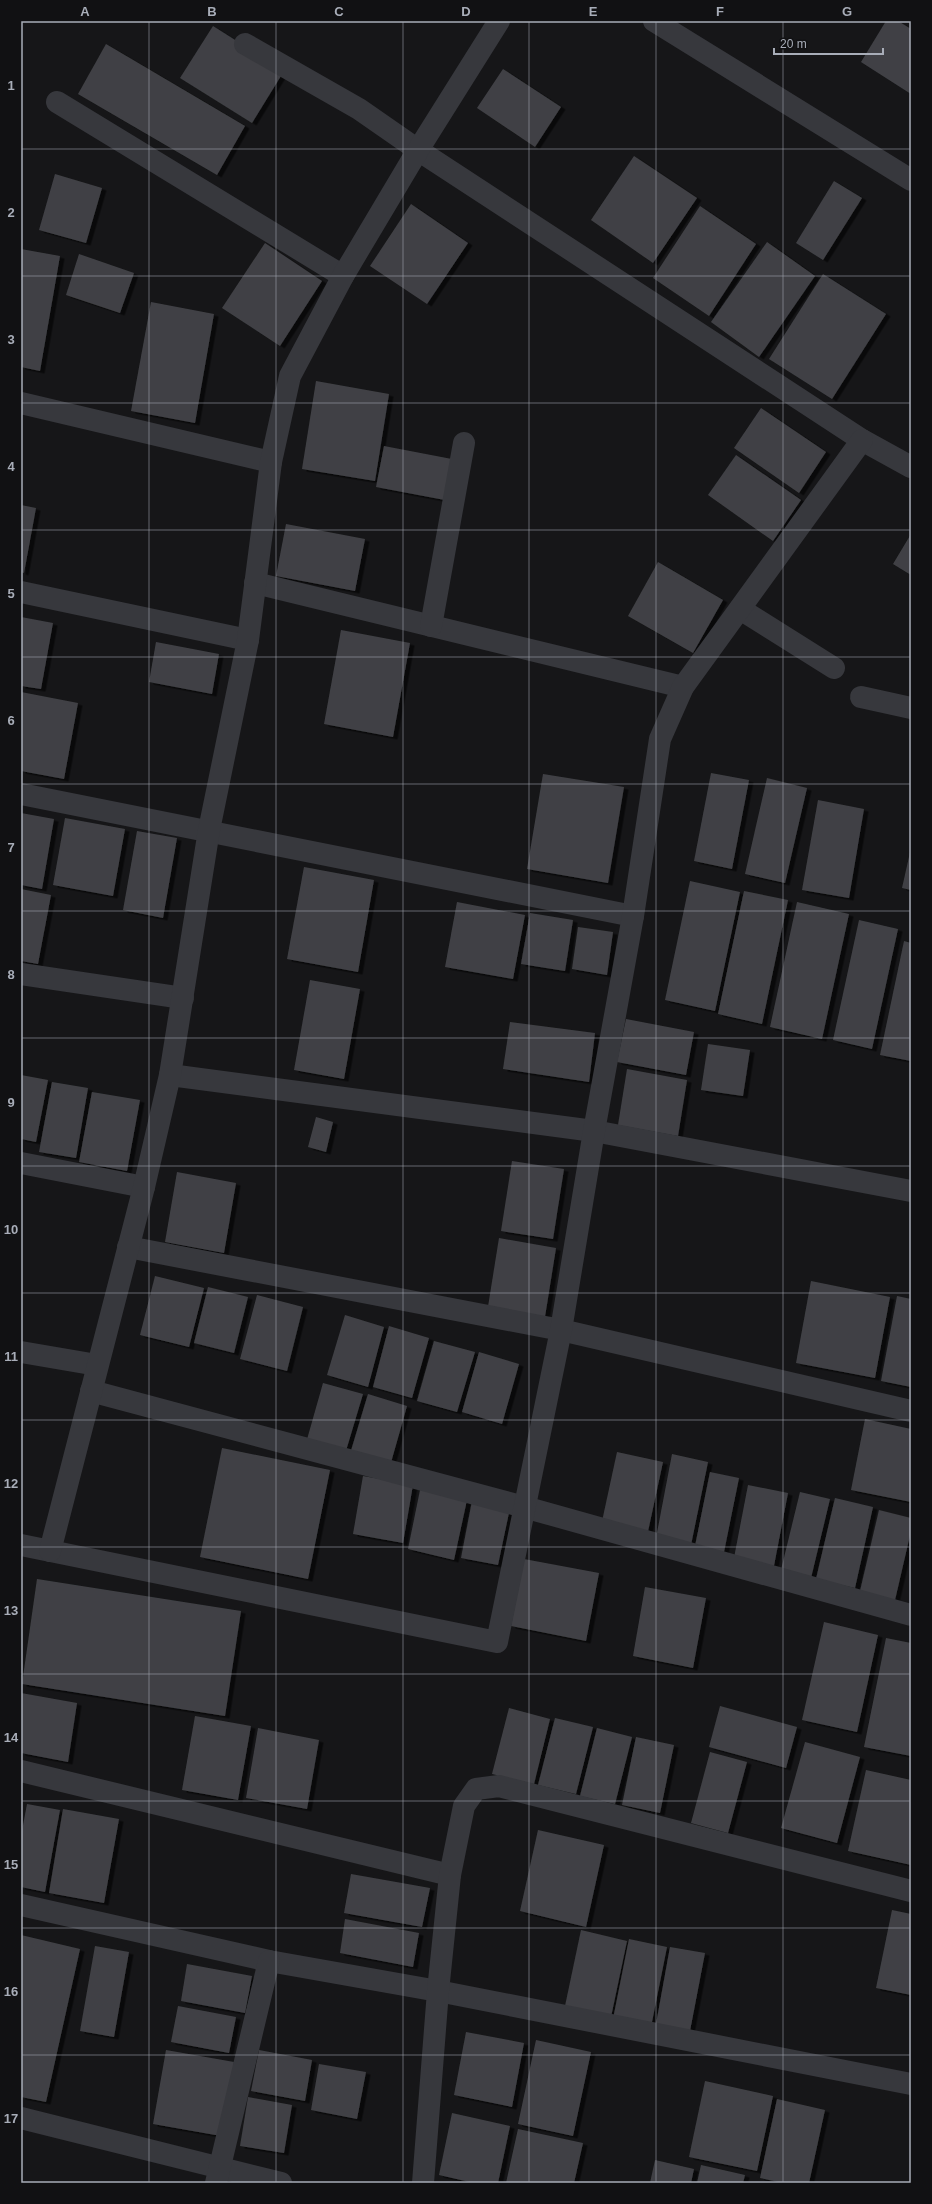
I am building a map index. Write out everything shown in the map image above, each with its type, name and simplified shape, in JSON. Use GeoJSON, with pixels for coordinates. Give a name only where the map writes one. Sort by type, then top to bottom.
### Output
{"type":"FeatureCollection","features":[{"type":"Feature","properties":{"kind":"street"},"geometry":{"type":"LineString","coordinates":[[50,1550],[144,1187],[170,1075],[209,830],[248,640],[271,462],[290,376],[343,276],[418,150],[499,21]]}},
{"type":"Feature","properties":{"kind":"street"},"geometry":{"type":"LineString","coordinates":[[654,21],[911,180]]}},
{"type":"Feature","properties":{"kind":"street"},"geometry":{"type":"LineString","coordinates":[[245,44],[359,109],[418,150],[862,440],[911,466]]}},
{"type":"Feature","properties":{"kind":"street"},"geometry":{"type":"LineString","coordinates":[[57,102],[343,276]]}},
{"type":"Feature","properties":{"kind":"street"},"geometry":{"type":"LineString","coordinates":[[21,402],[271,462]]}},
{"type":"Feature","properties":{"kind":"street"},"geometry":{"type":"LineString","coordinates":[[21,1545],[497,1642],[561,1330],[594,1131],[634,916],[660,739],[683,688],[862,440]]}},
{"type":"Feature","properties":{"kind":"street"},"geometry":{"type":"LineString","coordinates":[[431,626],[464,442]]}},
{"type":"Feature","properties":{"kind":"street"},"geometry":{"type":"LineString","coordinates":[[255,583],[683,688]]}},
{"type":"Feature","properties":{"kind":"street"},"geometry":{"type":"LineString","coordinates":[[21,592],[248,640]]}},
{"type":"Feature","properties":{"kind":"street"},"geometry":{"type":"LineString","coordinates":[[740,609],[834,668]]}},
{"type":"Feature","properties":{"kind":"street"},"geometry":{"type":"LineString","coordinates":[[861,697],[911,708]]}},
{"type":"Feature","properties":{"kind":"street"},"geometry":{"type":"LineString","coordinates":[[21,794],[209,830],[634,916]]}},
{"type":"Feature","properties":{"kind":"street"},"geometry":{"type":"LineString","coordinates":[[21,974],[183,998]]}},
{"type":"Feature","properties":{"kind":"street"},"geometry":{"type":"LineString","coordinates":[[170,1075],[594,1131],[911,1191]]}},
{"type":"Feature","properties":{"kind":"street"},"geometry":{"type":"LineString","coordinates":[[21,1163],[144,1187]]}},
{"type":"Feature","properties":{"kind":"street"},"geometry":{"type":"LineString","coordinates":[[128,1247],[561,1330],[911,1411]]}},
{"type":"Feature","properties":{"kind":"street"},"geometry":{"type":"LineString","coordinates":[[21,1352],[97,1365]]}},
{"type":"Feature","properties":{"kind":"street"},"geometry":{"type":"LineString","coordinates":[[92,1391],[524,1507],[911,1615]]}},
{"type":"Feature","properties":{"kind":"street"},"geometry":{"type":"LineString","coordinates":[[21,1771],[450,1874]]}},
{"type":"Feature","properties":{"kind":"street"},"geometry":{"type":"LineString","coordinates":[[424,2183],[438,1991],[450,1874],[464,1806],[476,1790],[499,1786],[911,1891]]}},
{"type":"Feature","properties":{"kind":"street"},"geometry":{"type":"LineString","coordinates":[[21,1905],[269,1961],[438,1991],[911,2084]]}},
{"type":"Feature","properties":{"kind":"street"},"geometry":{"type":"LineString","coordinates":[[219,2175],[269,1961]]}},
{"type":"Feature","properties":{"kind":"street"},"geometry":{"type":"LineString","coordinates":[[21,2118],[219,2175],[281,2183]]}},
{"type":"Feature","properties":{"kind":"building"},"geometry":{"type":"Polygon","coordinates":[[[886,21],[898,21],[911,29],[911,94],[861,62],[886,21]]]}},
{"type":"Feature","properties":{"kind":"building"},"geometry":{"type":"Polygon","coordinates":[[[213,26],[284,71],[252,123],[180,78],[213,26]]]}},
{"type":"Feature","properties":{"kind":"building"},"geometry":{"type":"Polygon","coordinates":[[[106,44],[245,126],[217,175],[78,94],[106,44]]]}},
{"type":"Feature","properties":{"kind":"building"},"geometry":{"type":"Polygon","coordinates":[[[503,69],[561,107],[535,147],[477,108],[503,69]]]}},
{"type":"Feature","properties":{"kind":"building"},"geometry":{"type":"Polygon","coordinates":[[[634,156],[697,198],[653,263],[591,220],[634,156]]]}},
{"type":"Feature","properties":{"kind":"building"},"geometry":{"type":"Polygon","coordinates":[[[55,174],[102,188],[86,243],[39,230],[55,174]]]}},
{"type":"Feature","properties":{"kind":"building"},"geometry":{"type":"Polygon","coordinates":[[[834,181],[862,198],[823,260],[796,243],[834,181]]]}},
{"type":"Feature","properties":{"kind":"building"},"geometry":{"type":"Polygon","coordinates":[[[411,204],[468,243],[427,304],[370,266],[411,204]]]}},
{"type":"Feature","properties":{"kind":"building"},"geometry":{"type":"Polygon","coordinates":[[[700,206],[756,244],[709,316],[653,278],[700,206]]]}},
{"type":"Feature","properties":{"kind":"building"},"geometry":{"type":"Polygon","coordinates":[[[767,242],[815,276],[759,357],[711,322],[767,242]]]}},
{"type":"Feature","properties":{"kind":"building"},"geometry":{"type":"Polygon","coordinates":[[[265,243],[322,281],[280,346],[222,308],[265,243]]]}},
{"type":"Feature","properties":{"kind":"building"},"geometry":{"type":"Polygon","coordinates":[[[21,249],[60,256],[40,371],[21,367],[21,249]]]}},
{"type":"Feature","properties":{"kind":"building"},"geometry":{"type":"Polygon","coordinates":[[[79,254],[134,273],[120,313],[66,295],[79,254]]]}},
{"type":"Feature","properties":{"kind":"building"},"geometry":{"type":"Polygon","coordinates":[[[823,274],[886,314],[832,399],[769,359],[823,274]]]}},
{"type":"Feature","properties":{"kind":"building"},"geometry":{"type":"Polygon","coordinates":[[[151,302],[214,314],[195,423],[131,411],[151,302]]]}},
{"type":"Feature","properties":{"kind":"building"},"geometry":{"type":"Polygon","coordinates":[[[316,381],[389,394],[375,481],[302,469],[316,381]]]}},
{"type":"Feature","properties":{"kind":"building"},"geometry":{"type":"Polygon","coordinates":[[[761,408],[826,452],[799,493],[734,448],[761,408]]]}},
{"type":"Feature","properties":{"kind":"building"},"geometry":{"type":"Polygon","coordinates":[[[384,446],[457,460],[450,501],[376,487],[384,446]]]}},
{"type":"Feature","properties":{"kind":"building"},"geometry":{"type":"Polygon","coordinates":[[[736,455],[801,500],[773,541],[708,495],[736,455]]]}},
{"type":"Feature","properties":{"kind":"building"},"geometry":{"type":"Polygon","coordinates":[[[21,505],[36,508],[24,573],[21,572],[21,505]]]}},
{"type":"Feature","properties":{"kind":"building"},"geometry":{"type":"Polygon","coordinates":[[[286,524],[365,539],[355,591],[276,576],[286,524]]]}},
{"type":"Feature","properties":{"kind":"building"},"geometry":{"type":"Polygon","coordinates":[[[911,534],[911,575],[893,564],[911,534]]]}},
{"type":"Feature","properties":{"kind":"building"},"geometry":{"type":"Polygon","coordinates":[[[658,562],[723,600],[693,653],[628,616],[658,562]]]}},
{"type":"Feature","properties":{"kind":"building"},"geometry":{"type":"Polygon","coordinates":[[[21,617],[53,623],[41,689],[21,686],[21,617]]]}},
{"type":"Feature","properties":{"kind":"building"},"geometry":{"type":"Polygon","coordinates":[[[341,630],[410,643],[393,737],[324,724],[341,630]]]}},
{"type":"Feature","properties":{"kind":"building"},"geometry":{"type":"Polygon","coordinates":[[[156,642],[219,654],[212,694],[149,682],[156,642]]]}},
{"type":"Feature","properties":{"kind":"building"},"geometry":{"type":"Polygon","coordinates":[[[21,692],[78,703],[64,779],[21,771],[21,692]]]}},
{"type":"Feature","properties":{"kind":"building"},"geometry":{"type":"Polygon","coordinates":[[[711,773],[749,780],[732,869],[694,861],[711,773]]]}},
{"type":"Feature","properties":{"kind":"building"},"geometry":{"type":"Polygon","coordinates":[[[543,774],[624,787],[608,883],[527,869],[543,774]]]}},
{"type":"Feature","properties":{"kind":"building"},"geometry":{"type":"Polygon","coordinates":[[[767,778],[807,788],[785,883],[745,874],[767,778]]]}},
{"type":"Feature","properties":{"kind":"building"},"geometry":{"type":"Polygon","coordinates":[[[818,800],[864,809],[849,898],[802,890],[818,800]]]}},
{"type":"Feature","properties":{"kind":"building"},"geometry":{"type":"Polygon","coordinates":[[[21,813],[54,819],[42,889],[21,885],[21,813]]]}},
{"type":"Feature","properties":{"kind":"building"},"geometry":{"type":"Polygon","coordinates":[[[65,818],[125,829],[113,896],[53,885],[65,818]]]}},
{"type":"Feature","properties":{"kind":"building"},"geometry":{"type":"Polygon","coordinates":[[[137,831],[177,838],[163,918],[123,910],[137,831]]]}},
{"type":"Feature","properties":{"kind":"building"},"geometry":{"type":"Polygon","coordinates":[[[911,848],[911,890],[902,888],[911,848]]]}},
{"type":"Feature","properties":{"kind":"building"},"geometry":{"type":"Polygon","coordinates":[[[304,867],[374,880],[358,972],[287,959],[304,867]]]}},
{"type":"Feature","properties":{"kind":"building"},"geometry":{"type":"Polygon","coordinates":[[[690,881],[740,892],[715,1011],[665,1000],[690,881]]]}},
{"type":"Feature","properties":{"kind":"building"},"geometry":{"type":"Polygon","coordinates":[[[21,889],[51,895],[38,964],[21,961],[21,889]]]}},
{"type":"Feature","properties":{"kind":"building"},"geometry":{"type":"Polygon","coordinates":[[[744,891],[788,900],[762,1024],[718,1014],[744,891]]]}},
{"type":"Feature","properties":{"kind":"building"},"geometry":{"type":"Polygon","coordinates":[[[457,902],[525,915],[513,979],[445,967],[457,902]]]}},
{"type":"Feature","properties":{"kind":"building"},"geometry":{"type":"Polygon","coordinates":[[[797,902],[849,914],[822,1039],[770,1027],[797,902]]]}},
{"type":"Feature","properties":{"kind":"building"},"geometry":{"type":"Polygon","coordinates":[[[530,913],[573,920],[565,971],[521,964],[530,913]]]}},
{"type":"Feature","properties":{"kind":"building"},"geometry":{"type":"Polygon","coordinates":[[[859,920],[898,929],[872,1049],[833,1040],[859,920]]]}},
{"type":"Feature","properties":{"kind":"building"},"geometry":{"type":"Polygon","coordinates":[[[578,927],[613,932],[607,975],[572,969],[578,927]]]}},
{"type":"Feature","properties":{"kind":"building"},"geometry":{"type":"Polygon","coordinates":[[[904,941],[911,943],[911,1061],[880,1055],[904,941]]]}},
{"type":"Feature","properties":{"kind":"building"},"geometry":{"type":"Polygon","coordinates":[[[310,980],[360,989],[344,1079],[294,1070],[310,980]]]}},
{"type":"Feature","properties":{"kind":"building"},"geometry":{"type":"Polygon","coordinates":[[[626,1019],[694,1032],[686,1075],[617,1062],[626,1019]]]}},
{"type":"Feature","properties":{"kind":"building"},"geometry":{"type":"Polygon","coordinates":[[[510,1022],[595,1033],[589,1082],[503,1069],[510,1022]]]}},
{"type":"Feature","properties":{"kind":"building"},"geometry":{"type":"Polygon","coordinates":[[[708,1044],[750,1050],[743,1096],[701,1090],[708,1044]]]}},
{"type":"Feature","properties":{"kind":"building"},"geometry":{"type":"Polygon","coordinates":[[[627,1069],[687,1080],[678,1136],[618,1125],[627,1069]]]}},
{"type":"Feature","properties":{"kind":"building"},"geometry":{"type":"Polygon","coordinates":[[[21,1075],[48,1080],[36,1142],[21,1139],[21,1075]]]}},
{"type":"Feature","properties":{"kind":"building"},"geometry":{"type":"Polygon","coordinates":[[[52,1082],[88,1088],[76,1158],[39,1152],[52,1082]]]}},
{"type":"Feature","properties":{"kind":"building"},"geometry":{"type":"Polygon","coordinates":[[[92,1092],[140,1100],[127,1171],[79,1162],[92,1092]]]}},
{"type":"Feature","properties":{"kind":"building"},"geometry":{"type":"Polygon","coordinates":[[[316,1117],[333,1122],[326,1152],[308,1147],[316,1117]]]}},
{"type":"Feature","properties":{"kind":"building"},"geometry":{"type":"Polygon","coordinates":[[[512,1161],[564,1169],[553,1239],[501,1231],[512,1161]]]}},
{"type":"Feature","properties":{"kind":"building"},"geometry":{"type":"Polygon","coordinates":[[[177,1172],[236,1183],[224,1253],[165,1242],[177,1172]]]}},
{"type":"Feature","properties":{"kind":"building"},"geometry":{"type":"Polygon","coordinates":[[[499,1238],[556,1248],[544,1323],[487,1313],[499,1238]]]}},
{"type":"Feature","properties":{"kind":"building"},"geometry":{"type":"Polygon","coordinates":[[[155,1276],[204,1288],[189,1347],[140,1335],[155,1276]]]}},
{"type":"Feature","properties":{"kind":"building"},"geometry":{"type":"Polygon","coordinates":[[[811,1281],[890,1297],[875,1378],[796,1363],[811,1281]]]}},
{"type":"Feature","properties":{"kind":"building"},"geometry":{"type":"Polygon","coordinates":[[[208,1287],[248,1297],[234,1353],[194,1343],[208,1287]]]}},
{"type":"Feature","properties":{"kind":"building"},"geometry":{"type":"Polygon","coordinates":[[[257,1295],[303,1307],[287,1371],[240,1359],[257,1295]]]}},
{"type":"Feature","properties":{"kind":"building"},"geometry":{"type":"Polygon","coordinates":[[[897,1296],[911,1299],[911,1387],[881,1381],[897,1296]]]}},
{"type":"Feature","properties":{"kind":"building"},"geometry":{"type":"Polygon","coordinates":[[[345,1315],[384,1327],[368,1387],[327,1375],[345,1315]]]}},
{"type":"Feature","properties":{"kind":"building"},"geometry":{"type":"Polygon","coordinates":[[[389,1326],[429,1338],[412,1398],[373,1387],[389,1326]]]}},
{"type":"Feature","properties":{"kind":"building"},"geometry":{"type":"Polygon","coordinates":[[[434,1341],[475,1352],[457,1412],[417,1401],[434,1341]]]}},
{"type":"Feature","properties":{"kind":"building"},"geometry":{"type":"Polygon","coordinates":[[[479,1352],[519,1364],[502,1424],[462,1412],[479,1352]]]}},
{"type":"Feature","properties":{"kind":"building"},"geometry":{"type":"Polygon","coordinates":[[[323,1383],[363,1394],[345,1454],[306,1443],[323,1383]]]}},
{"type":"Feature","properties":{"kind":"building"},"geometry":{"type":"Polygon","coordinates":[[[368,1394],[407,1406],[390,1466],[350,1454],[368,1394]]]}},
{"type":"Feature","properties":{"kind":"building"},"geometry":{"type":"Polygon","coordinates":[[[865,1419],[911,1429],[911,1502],[851,1490],[865,1419]]]}},
{"type":"Feature","properties":{"kind":"building"},"geometry":{"type":"Polygon","coordinates":[[[222,1448],[330,1470],[308,1579],[200,1557],[222,1448]]]}},
{"type":"Feature","properties":{"kind":"building"},"geometry":{"type":"Polygon","coordinates":[[[617,1452],[663,1462],[647,1536],[601,1526],[617,1452]]]}},
{"type":"Feature","properties":{"kind":"building"},"geometry":{"type":"Polygon","coordinates":[[[672,1454],[708,1462],[691,1545],[656,1538],[672,1454]]]}},
{"type":"Feature","properties":{"kind":"building"},"geometry":{"type":"Polygon","coordinates":[[[710,1472],[739,1478],[723,1557],[694,1551],[710,1472]]]}},
{"type":"Feature","properties":{"kind":"building"},"geometry":{"type":"Polygon","coordinates":[[[363,1476],[413,1485],[403,1543],[353,1534],[363,1476]]]}},
{"type":"Feature","properties":{"kind":"building"},"geometry":{"type":"Polygon","coordinates":[[[748,1485],[788,1493],[773,1571],[733,1563],[748,1485]]]}},
{"type":"Feature","properties":{"kind":"building"},"geometry":{"type":"Polygon","coordinates":[[[420,1490],[467,1500],[454,1560],[408,1549],[420,1490]]]}},
{"type":"Feature","properties":{"kind":"building"},"geometry":{"type":"Polygon","coordinates":[[[800,1492],[830,1499],[811,1578],[781,1570],[800,1492]]]}},
{"type":"Feature","properties":{"kind":"building"},"geometry":{"type":"Polygon","coordinates":[[[835,1498],[873,1507],[855,1588],[816,1579],[835,1498]]]}},
{"type":"Feature","properties":{"kind":"building"},"geometry":{"type":"Polygon","coordinates":[[[472,1501],[510,1508],[498,1565],[461,1558],[472,1501]]]}},
{"type":"Feature","properties":{"kind":"building"},"geometry":{"type":"Polygon","coordinates":[[[879,1510],[911,1518],[911,1531],[895,1600],[860,1591],[879,1510]]]}},
{"type":"Feature","properties":{"kind":"building"},"geometry":{"type":"Polygon","coordinates":[[[524,1559],[599,1573],[586,1641],[511,1626],[524,1559]]]}},
{"type":"Feature","properties":{"kind":"building"},"geometry":{"type":"Polygon","coordinates":[[[37,1579],[241,1611],[225,1716],[22,1684],[37,1579]]]}},
{"type":"Feature","properties":{"kind":"building"},"geometry":{"type":"Polygon","coordinates":[[[645,1587],[706,1598],[693,1668],[633,1656],[645,1587]]]}},
{"type":"Feature","properties":{"kind":"building"},"geometry":{"type":"Polygon","coordinates":[[[824,1622],[878,1635],[857,1732],[802,1720],[824,1622]]]}},
{"type":"Feature","properties":{"kind":"building"},"geometry":{"type":"Polygon","coordinates":[[[886,1638],[911,1643],[911,1756],[864,1747],[886,1638]]]}},
{"type":"Feature","properties":{"kind":"building"},"geometry":{"type":"Polygon","coordinates":[[[21,1693],[77,1703],[68,1762],[21,1753],[21,1693]]]}},
{"type":"Feature","properties":{"kind":"building"},"geometry":{"type":"Polygon","coordinates":[[[720,1706],[797,1727],[786,1768],[709,1747],[720,1706]]]}},
{"type":"Feature","properties":{"kind":"building"},"geometry":{"type":"Polygon","coordinates":[[[509,1708],[550,1719],[534,1784],[492,1774],[509,1708]]]}},
{"type":"Feature","properties":{"kind":"building"},"geometry":{"type":"Polygon","coordinates":[[[195,1716],[251,1726],[238,1800],[182,1790],[195,1716]]]}},
{"type":"Feature","properties":{"kind":"building"},"geometry":{"type":"Polygon","coordinates":[[[555,1718],[593,1727],[576,1794],[538,1785],[555,1718]]]}},
{"type":"Feature","properties":{"kind":"building"},"geometry":{"type":"Polygon","coordinates":[[[258,1728],[319,1740],[307,1809],[246,1798],[258,1728]]]}},
{"type":"Feature","properties":{"kind":"building"},"geometry":{"type":"Polygon","coordinates":[[[597,1728],[632,1737],[615,1804],[580,1796],[597,1728]]]}},
{"type":"Feature","properties":{"kind":"building"},"geometry":{"type":"Polygon","coordinates":[[[636,1737],[674,1745],[660,1813],[622,1805],[636,1737]]]}},
{"type":"Feature","properties":{"kind":"building"},"geometry":{"type":"Polygon","coordinates":[[[805,1742],[860,1757],[837,1843],[781,1828],[805,1742]]]}},
{"type":"Feature","properties":{"kind":"building"},"geometry":{"type":"Polygon","coordinates":[[[710,1752],[747,1762],[728,1833],[691,1823],[710,1752]]]}},
{"type":"Feature","properties":{"kind":"building"},"geometry":{"type":"Polygon","coordinates":[[[866,1770],[911,1780],[911,1865],[848,1851],[866,1770]]]}},
{"type":"Feature","properties":{"kind":"building"},"geometry":{"type":"Polygon","coordinates":[[[27,1804],[60,1810],[45,1892],[21,1887],[21,1836],[27,1804]]]}},
{"type":"Feature","properties":{"kind":"building"},"geometry":{"type":"Polygon","coordinates":[[[63,1809],[119,1819],[104,1903],[49,1893],[63,1809]]]}},
{"type":"Feature","properties":{"kind":"building"},"geometry":{"type":"Polygon","coordinates":[[[538,1830],[604,1845],[586,1927],[520,1911],[538,1830]]]}},
{"type":"Feature","properties":{"kind":"building"},"geometry":{"type":"Polygon","coordinates":[[[351,1874],[430,1888],[422,1927],[344,1913],[351,1874]]]}},
{"type":"Feature","properties":{"kind":"building"},"geometry":{"type":"Polygon","coordinates":[[[892,1910],[911,1914],[911,1995],[876,1988],[892,1910]]]}},
{"type":"Feature","properties":{"kind":"building"},"geometry":{"type":"Polygon","coordinates":[[[345,1919],[419,1933],[413,1967],[340,1953],[345,1919]]]}},
{"type":"Feature","properties":{"kind":"building"},"geometry":{"type":"Polygon","coordinates":[[[581,1930],[627,1941],[611,2017],[565,2006],[581,1930]]]}},
{"type":"Feature","properties":{"kind":"building"},"geometry":{"type":"Polygon","coordinates":[[[21,1935],[80,1949],[46,2102],[21,2097],[21,1935]]]}},
{"type":"Feature","properties":{"kind":"building"},"geometry":{"type":"Polygon","coordinates":[[[629,1939],[667,1947],[651,2027],[613,2019],[629,1939]]]}},
{"type":"Feature","properties":{"kind":"building"},"geometry":{"type":"Polygon","coordinates":[[[95,1946],[129,1952],[114,2037],[80,2031],[95,1946]]]}},
{"type":"Feature","properties":{"kind":"building"},"geometry":{"type":"Polygon","coordinates":[[[670,1947],[705,1953],[690,2031],[656,2024],[670,1947]]]}},
{"type":"Feature","properties":{"kind":"building"},"geometry":{"type":"Polygon","coordinates":[[[187,1964],[252,1976],[245,2013],[181,2001],[187,1964]]]}},
{"type":"Feature","properties":{"kind":"building"},"geometry":{"type":"Polygon","coordinates":[[[178,2006],[236,2017],[229,2053],[171,2042],[178,2006]]]}},
{"type":"Feature","properties":{"kind":"building"},"geometry":{"type":"Polygon","coordinates":[[[466,2032],[524,2043],[512,2107],[454,2095],[466,2032]]]}},
{"type":"Feature","properties":{"kind":"building"},"geometry":{"type":"Polygon","coordinates":[[[536,2040],[591,2052],[573,2136],[518,2124],[536,2040]]]}},
{"type":"Feature","properties":{"kind":"building"},"geometry":{"type":"Polygon","coordinates":[[[166,2050],[234,2062],[221,2136],[153,2124],[166,2050]]]}},
{"type":"Feature","properties":{"kind":"building"},"geometry":{"type":"Polygon","coordinates":[[[259,2050],[312,2060],[305,2101],[251,2091],[259,2050]]]}},
{"type":"Feature","properties":{"kind":"building"},"geometry":{"type":"Polygon","coordinates":[[[319,2064],[366,2072],[357,2119],[311,2110],[319,2064]]]}},
{"type":"Feature","properties":{"kind":"building"},"geometry":{"type":"Polygon","coordinates":[[[705,2081],[773,2096],[757,2171],[689,2157],[705,2081]]]}},
{"type":"Feature","properties":{"kind":"building"},"geometry":{"type":"Polygon","coordinates":[[[248,2097],[292,2105],[284,2153],[240,2146],[248,2097]]]}},
{"type":"Feature","properties":{"kind":"building"},"geometry":{"type":"Polygon","coordinates":[[[777,2099],[825,2110],[809,2183],[783,2183],[760,2178],[777,2099]]]}},
{"type":"Feature","properties":{"kind":"building"},"geometry":{"type":"Polygon","coordinates":[[[452,2113],[510,2126],[498,2183],[474,2183],[439,2175],[452,2113]]]}},
{"type":"Feature","properties":{"kind":"building"},"geometry":{"type":"Polygon","coordinates":[[[518,2129],[583,2143],[574,2183],[506,2183],[518,2129]]]}},
{"type":"Feature","properties":{"kind":"building"},"geometry":{"type":"Polygon","coordinates":[[[655,2160],[694,2169],[691,2183],[650,2183],[655,2160]]]}},
{"type":"Feature","properties":{"kind":"building"},"geometry":{"type":"Polygon","coordinates":[[[701,2165],[745,2175],[743,2183],[697,2183],[701,2165]]]}}]}
